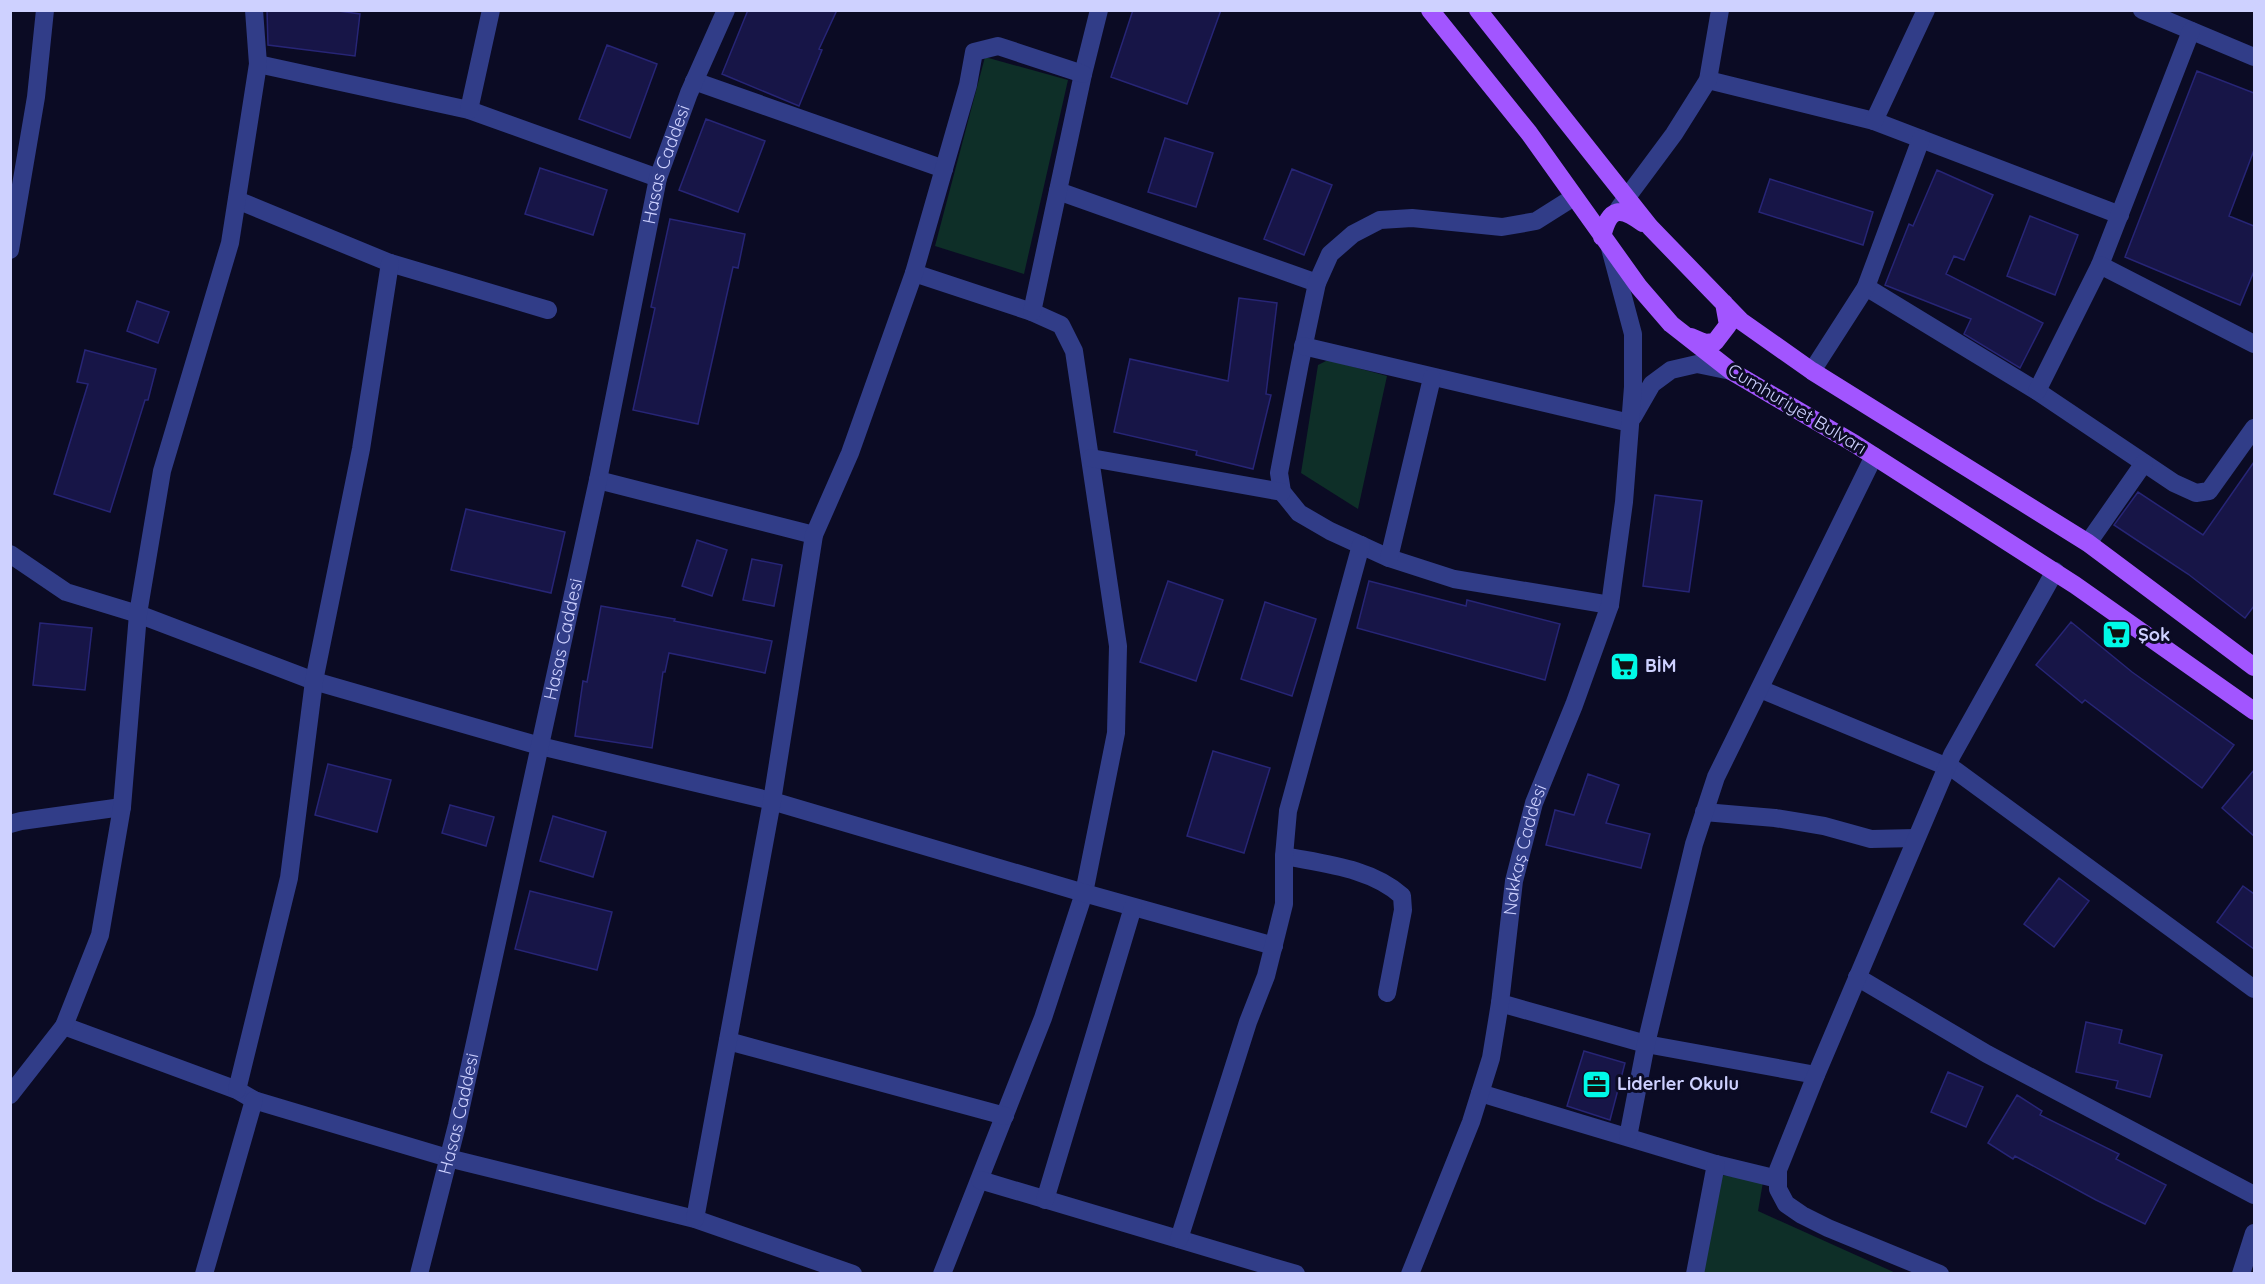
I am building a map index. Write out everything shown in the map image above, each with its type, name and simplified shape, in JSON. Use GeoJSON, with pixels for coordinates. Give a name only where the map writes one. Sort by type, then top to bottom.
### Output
{"type":"FeatureCollection","features":[{"type":"Feature","properties":{"kind":"main road","name":"Cumhuriyet Bulvarı"},"geometry":{"type":"LineString","coordinates":[[1430,10],[1529,133],[1639,287],[1671,324],[1731,371],[1874,456],[2055,572],[2254,711]]}},
{"type":"Feature","properties":{"kind":"main road"},"geometry":{"type":"LineString","coordinates":[[1478,10],[1621,205],[1650,227],[1742,321],[1812,371],[2088,543],[2254,667]]}},
{"type":"Feature","properties":{"kind":"main road"},"geometry":{"type":"LineString","coordinates":[[1606,242],[1606,224],[1621,205]]}},
{"type":"Feature","properties":{"kind":"main road"},"geometry":{"type":"LineString","coordinates":[[1684,334],[1706,343],[1715,342],[1728,325],[1724,303]]}},
{"type":"Feature","properties":{"kind":"street"},"geometry":{"type":"LineString","coordinates":[[10,250],[36,97],[45,10]]}},
{"type":"Feature","properties":{"kind":"street"},"geometry":{"type":"LineString","coordinates":[[10,1095],[64,1026],[100,935],[122,807],[138,614],[162,471],[230,243],[258,64],[254,10]]}},
{"type":"Feature","properties":{"kind":"street"},"geometry":{"type":"LineString","coordinates":[[469,110],[491,10]]}},
{"type":"Feature","properties":{"kind":"street","name":"Hasas Caddesi"},"geometry":{"type":"LineString","coordinates":[[419,1274],[448,1158],[540,746],[598,480],[658,178],[694,81],[726,10]]}},
{"type":"Feature","properties":{"kind":"street"},"geometry":{"type":"LineString","coordinates":[[1032,312],[1099,10]]}},
{"type":"Feature","properties":{"kind":"street"},"geometry":{"type":"LineString","coordinates":[[1621,205],[1674,134],[1708,80],[1720,10]]}},
{"type":"Feature","properties":{"kind":"street"},"geometry":{"type":"LineString","coordinates":[[1874,121],[1926,10]]}},
{"type":"Feature","properties":{"kind":"street"},"geometry":{"type":"LineString","coordinates":[[2142,10],[2254,57]]}},
{"type":"Feature","properties":{"kind":"street"},"geometry":{"type":"LineString","coordinates":[[2037,391],[2100,265],[2191,31]]}},
{"type":"Feature","properties":{"kind":"street"},"geometry":{"type":"LineString","coordinates":[[695,1219],[772,801],[814,535],[850,453],[914,273],[968,85],[974,52],[998,46],[1083,74]]}},
{"type":"Feature","properties":{"kind":"street"},"geometry":{"type":"LineString","coordinates":[[258,64],[469,110],[658,178]]}},
{"type":"Feature","properties":{"kind":"street"},"geometry":{"type":"LineString","coordinates":[[1708,80],[1874,121],[2121,215]]}},
{"type":"Feature","properties":{"kind":"street"},"geometry":{"type":"LineString","coordinates":[[694,81],[944,168]]}},
{"type":"Feature","properties":{"kind":"street"},"geometry":{"type":"LineString","coordinates":[[1812,371],[1866,287],[1921,139]]}},
{"type":"Feature","properties":{"kind":"street"},"geometry":{"type":"LineString","coordinates":[[1058,191],[1317,283]]}},
{"type":"Feature","properties":{"kind":"street"},"geometry":{"type":"LineString","coordinates":[[1574,197],[1536,221],[1502,227],[1412,218],[1380,220],[1353,234],[1330,254],[1317,283],[1279,473],[1282,492],[1299,513],[1330,531],[1389,558],[1454,579],[1610,605]]}},
{"type":"Feature","properties":{"kind":"street"},"geometry":{"type":"LineString","coordinates":[[237,200],[390,263],[548,310]]}},
{"type":"Feature","properties":{"kind":"street","name":"Nakkaş Caddesi"},"geometry":{"type":"LineString","coordinates":[[1410,1274],[1471,1122],[1491,1058],[1500,1003],[1514,881],[1533,803],[1574,705],[1610,605],[1624,502],[1633,387],[1633,334],[1606,242]]}},
{"type":"Feature","properties":{"kind":"street"},"geometry":{"type":"LineString","coordinates":[[237,1090],[290,878],[314,681],[361,449],[390,263]]}},
{"type":"Feature","properties":{"kind":"street"},"geometry":{"type":"LineString","coordinates":[[2100,265],[2254,344]]}},
{"type":"Feature","properties":{"kind":"street"},"geometry":{"type":"LineString","coordinates":[[914,273],[1032,312],[1061,325],[1074,351],[1118,646],[1116,733],[1084,893],[1043,1018],[942,1274]]}},
{"type":"Feature","properties":{"kind":"street"},"geometry":{"type":"LineString","coordinates":[[1866,287],[2037,391],[2174,483],[2196,493],[2209,491],[2254,428]]}},
{"type":"Feature","properties":{"kind":"street"},"geometry":{"type":"LineString","coordinates":[[1303,346],[1630,423],[1652,384],[1671,370],[1697,364],[1731,371]]}},
{"type":"Feature","properties":{"kind":"street"},"geometry":{"type":"LineString","coordinates":[[1389,558],[1432,378]]}},
{"type":"Feature","properties":{"kind":"street"},"geometry":{"type":"LineString","coordinates":[[1628,1137],[1646,1044],[1694,844],[1716,777],[1874,456]]}},
{"type":"Feature","properties":{"kind":"street"},"geometry":{"type":"LineString","coordinates":[[1091,458],[1282,492]]}},
{"type":"Feature","properties":{"kind":"street"},"geometry":{"type":"LineString","coordinates":[[2088,543],[2144,463]]}},
{"type":"Feature","properties":{"kind":"street"},"geometry":{"type":"LineString","coordinates":[[598,480],[814,535]]}},
{"type":"Feature","properties":{"kind":"street"},"geometry":{"type":"LineString","coordinates":[[1179,1239],[1274,946],[1284,904],[1284,856],[1288,811],[1361,545]]}},
{"type":"Feature","properties":{"kind":"street"},"geometry":{"type":"LineString","coordinates":[[10,554],[66,592],[138,614],[314,681],[540,746],[772,801],[1084,893],[1274,946]]}},
{"type":"Feature","properties":{"kind":"street"},"geometry":{"type":"LineString","coordinates":[[1940,1274],[1913,1268],[1802,1215],[1786,1204],[1778,1190],[1778,1170],[1947,766],[2055,572]]}},
{"type":"Feature","properties":{"kind":"street"},"geometry":{"type":"LineString","coordinates":[[1760,689],[1955,770],[2254,989]]}},
{"type":"Feature","properties":{"kind":"street"},"geometry":{"type":"LineString","coordinates":[[10,824],[21,820],[122,807]]}},
{"type":"Feature","properties":{"kind":"street"},"geometry":{"type":"LineString","coordinates":[[1704,812],[1775,818],[1824,826],[1871,839],[1916,838]]}},
{"type":"Feature","properties":{"kind":"street"},"geometry":{"type":"LineString","coordinates":[[1284,856],[1358,872],[1394,889],[1402,896],[1403,910],[1387,993]]}},
{"type":"Feature","properties":{"kind":"street"},"geometry":{"type":"LineString","coordinates":[[1045,1200],[1133,907]]}},
{"type":"Feature","properties":{"kind":"street"},"geometry":{"type":"LineString","coordinates":[[1857,977],[1987,1054],[2254,1195]]}},
{"type":"Feature","properties":{"kind":"street"},"geometry":{"type":"LineString","coordinates":[[1500,1003],[1646,1044],[1816,1075]]}},
{"type":"Feature","properties":{"kind":"street"},"geometry":{"type":"LineString","coordinates":[[64,1026],[237,1090],[254,1100],[448,1158],[695,1219],[853,1274]]}},
{"type":"Feature","properties":{"kind":"street"},"geometry":{"type":"LineString","coordinates":[[728,1041],[1005,1116]]}},
{"type":"Feature","properties":{"kind":"street"},"geometry":{"type":"LineString","coordinates":[[1480,1093],[1716,1164],[1778,1179]]}},
{"type":"Feature","properties":{"kind":"street"},"geometry":{"type":"LineString","coordinates":[[204,1274],[254,1100]]}},
{"type":"Feature","properties":{"kind":"street"},"geometry":{"type":"LineString","coordinates":[[1695,1274],[1716,1164]]}},
{"type":"Feature","properties":{"kind":"street"},"geometry":{"type":"LineString","coordinates":[[980,1180],[1296,1274]]}},
{"type":"Feature","properties":{"kind":"street"},"geometry":{"type":"LineString","coordinates":[[2241,1274],[2254,1233]]}},
{"type":"Feature","properties":{"kind":"green space"},"geometry":{"type":"Polygon","coordinates":[[[985,57],[1068,80],[1024,274],[935,246],[985,57]]]}},
{"type":"Feature","properties":{"kind":"green space"},"geometry":{"type":"Polygon","coordinates":[[[1328,360],[1387,376],[1358,509],[1301,473],[1318,365],[1328,360]]]}},
{"type":"Feature","properties":{"kind":"green space"},"geometry":{"type":"Polygon","coordinates":[[[1716,1174],[1763,1182],[1758,1211],[1898,1274],[1700,1274],[1716,1174]]]}},
{"type":"Feature","properties":{"kind":"building"},"geometry":{"type":"Polygon","coordinates":[[[267,10],[332,10],[360,14],[355,56],[268,45],[267,10]]]}},
{"type":"Feature","properties":{"kind":"building"},"geometry":{"type":"Polygon","coordinates":[[[748,10],[837,10],[819,49],[822,50],[799,106],[722,74],[748,10]]]}},
{"type":"Feature","properties":{"kind":"building"},"geometry":{"type":"Polygon","coordinates":[[[1133,10],[1221,10],[1187,104],[1111,77],[1133,10]]]}},
{"type":"Feature","properties":{"kind":"building"},"geometry":{"type":"Polygon","coordinates":[[[607,45],[657,64],[630,138],[579,119],[607,45]]]}},
{"type":"Feature","properties":{"kind":"building"},"geometry":{"type":"Polygon","coordinates":[[[2197,71],[2254,93],[2254,150],[2229,216],[2254,226],[2254,271],[2240,305],[2125,257],[2197,71]]]}},
{"type":"Feature","properties":{"kind":"building"},"geometry":{"type":"Polygon","coordinates":[[[706,119],[765,141],[738,212],[679,190],[706,119]]]}},
{"type":"Feature","properties":{"kind":"building"},"geometry":{"type":"Polygon","coordinates":[[[1165,138],[1213,153],[1196,207],[1148,192],[1165,138]]]}},
{"type":"Feature","properties":{"kind":"building"},"geometry":{"type":"Polygon","coordinates":[[[540,168],[607,190],[593,235],[525,214],[540,168]]]}},
{"type":"Feature","properties":{"kind":"building"},"geometry":{"type":"Polygon","coordinates":[[[1292,169],[1332,185],[1304,255],[1264,239],[1292,169]]]}},
{"type":"Feature","properties":{"kind":"building"},"geometry":{"type":"Polygon","coordinates":[[[1937,170],[1993,195],[1964,260],[1954,256],[1946,274],[2043,323],[2020,368],[1964,334],[1971,319],[1885,285],[1909,224],[1913,226],[1937,170]]]}},
{"type":"Feature","properties":{"kind":"building"},"geometry":{"type":"Polygon","coordinates":[[[1770,179],[1873,212],[1863,245],[1759,212],[1770,179]]]}},
{"type":"Feature","properties":{"kind":"building"},"geometry":{"type":"Polygon","coordinates":[[[2030,216],[2078,235],[2055,295],[2007,276],[2030,216]]]}},
{"type":"Feature","properties":{"kind":"building"},"geometry":{"type":"Polygon","coordinates":[[[670,219],[745,234],[738,268],[733,267],[698,424],[633,410],[655,308],[651,307],[670,219]]]}},
{"type":"Feature","properties":{"kind":"building"},"geometry":{"type":"Polygon","coordinates":[[[1239,298],[1277,303],[1266,394],[1271,395],[1253,469],[1196,455],[1197,451],[1114,432],[1130,359],[1228,381],[1239,298]]]}},
{"type":"Feature","properties":{"kind":"building"},"geometry":{"type":"Polygon","coordinates":[[[137,301],[169,312],[158,343],[127,331],[137,301]]]}},
{"type":"Feature","properties":{"kind":"building"},"geometry":{"type":"Polygon","coordinates":[[[85,350],[156,369],[148,400],[145,400],[110,512],[54,494],[88,384],[77,382],[85,350]]]}},
{"type":"Feature","properties":{"kind":"building"},"geometry":{"type":"Polygon","coordinates":[[[2254,462],[2254,606],[2245,618],[2188,574],[2114,525],[2138,492],[2203,535],[2254,462]]]}},
{"type":"Feature","properties":{"kind":"building"},"geometry":{"type":"Polygon","coordinates":[[[1655,495],[1702,501],[1689,592],[1643,586],[1655,495]]]}},
{"type":"Feature","properties":{"kind":"building"},"geometry":{"type":"Polygon","coordinates":[[[466,509],[565,532],[551,593],[451,570],[466,509]]]}},
{"type":"Feature","properties":{"kind":"building"},"geometry":{"type":"Polygon","coordinates":[[[697,540],[727,550],[712,596],[682,586],[697,540]]]}},
{"type":"Feature","properties":{"kind":"building"},"geometry":{"type":"Polygon","coordinates":[[[752,559],[782,565],[774,606],[743,600],[752,559]]]}},
{"type":"Feature","properties":{"kind":"building"},"geometry":{"type":"Polygon","coordinates":[[[1168,581],[1223,600],[1196,681],[1140,662],[1168,581]]]}},
{"type":"Feature","properties":{"kind":"building"},"geometry":{"type":"Polygon","coordinates":[[[1369,581],[1466,606],[1467,600],[1560,624],[1545,680],[1357,628],[1369,581]]]}},
{"type":"Feature","properties":{"kind":"building"},"geometry":{"type":"Polygon","coordinates":[[[1265,602],[1316,619],[1292,696],[1241,679],[1265,602]]]}},
{"type":"Feature","properties":{"kind":"building"},"geometry":{"type":"Polygon","coordinates":[[[601,606],[675,619],[674,621],[772,641],[765,673],[669,653],[665,672],[663,672],[652,748],[575,736],[583,681],[587,682],[601,606]]]}},
{"type":"Feature","properties":{"kind":"building"},"geometry":{"type":"Polygon","coordinates":[[[2071,622],[2132,672],[2234,745],[2202,788],[2085,700],[2082,703],[2036,665],[2071,622]]]}},
{"type":"Feature","properties":{"kind":"building"},"geometry":{"type":"Polygon","coordinates":[[[40,623],[92,628],[85,690],[33,685],[40,623]]]}},
{"type":"Feature","properties":{"kind":"building"},"geometry":{"type":"Polygon","coordinates":[[[1213,751],[1270,768],[1244,853],[1187,836],[1213,751]]]}},
{"type":"Feature","properties":{"kind":"building"},"geometry":{"type":"Polygon","coordinates":[[[328,764],[391,780],[377,832],[315,815],[328,764]]]}},
{"type":"Feature","properties":{"kind":"building"},"geometry":{"type":"Polygon","coordinates":[[[2254,770],[2254,836],[2222,808],[2254,770]]]}},
{"type":"Feature","properties":{"kind":"building"},"geometry":{"type":"Polygon","coordinates":[[[1588,774],[1619,785],[1606,823],[1650,834],[1641,868],[1546,845],[1555,810],[1574,815],[1588,774]]]}},
{"type":"Feature","properties":{"kind":"building"},"geometry":{"type":"Polygon","coordinates":[[[450,805],[494,817],[486,846],[442,833],[450,805]]]}},
{"type":"Feature","properties":{"kind":"building"},"geometry":{"type":"Polygon","coordinates":[[[553,816],[606,832],[593,877],[540,861],[553,816]]]}},
{"type":"Feature","properties":{"kind":"building"},"geometry":{"type":"Polygon","coordinates":[[[2059,878],[2089,901],[2054,947],[2024,924],[2059,878]]]}},
{"type":"Feature","properties":{"kind":"building"},"geometry":{"type":"Polygon","coordinates":[[[2243,886],[2254,894],[2254,949],[2217,922],[2243,886]]]}},
{"type":"Feature","properties":{"kind":"building"},"geometry":{"type":"Polygon","coordinates":[[[530,891],[612,912],[597,970],[515,949],[530,891]]]}},
{"type":"Feature","properties":{"kind":"building"},"geometry":{"type":"Polygon","coordinates":[[[2086,1022],[2122,1030],[2119,1043],[2162,1055],[2150,1097],[2116,1088],[2118,1081],[2076,1072],[2086,1022]]]}},
{"type":"Feature","properties":{"kind":"building","name":"Liderler Okulu"},"geometry":{"type":"Polygon","coordinates":[[[1584,1051],[1625,1063],[1610,1120],[1567,1106],[1584,1051]]]}},
{"type":"Feature","properties":{"kind":"building"},"geometry":{"type":"Polygon","coordinates":[[[1948,1072],[1983,1087],[1966,1127],[1931,1112],[1948,1072]]]}},
{"type":"Feature","properties":{"kind":"building"},"geometry":{"type":"Polygon","coordinates":[[[2017,1095],[2042,1111],[2040,1115],[2119,1154],[2116,1159],[2166,1185],[2145,1224],[2015,1156],[2013,1159],[1988,1143],[2017,1095]]]}},
{"type":"Feature","properties":{"kind":"place","name":"Şok"},"geometry":{"type":"Point","coordinates":[2117,635]}},
{"type":"Feature","properties":{"kind":"place","name":"BİM"},"geometry":{"type":"Point","coordinates":[1624,666]}},
{"type":"Feature","properties":{"kind":"place","name":"Liderler Okulu"},"geometry":{"type":"Point","coordinates":[1596,1084]}}]}
